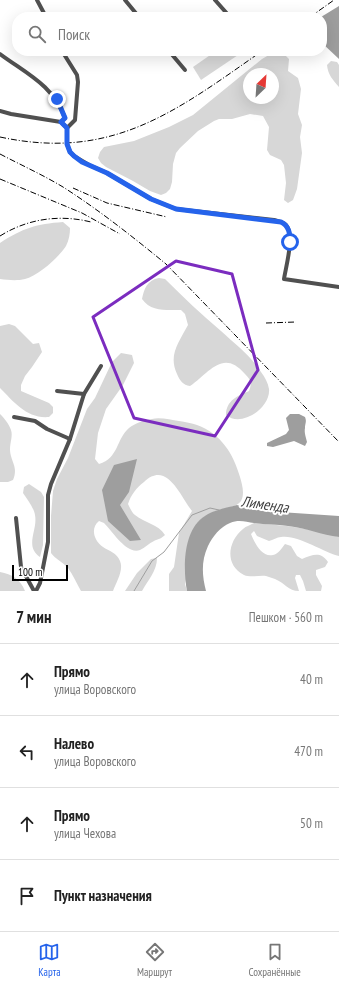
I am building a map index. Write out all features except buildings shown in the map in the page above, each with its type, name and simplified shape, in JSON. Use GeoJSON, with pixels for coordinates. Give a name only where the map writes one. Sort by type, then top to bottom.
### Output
{"type":"FeatureCollection","features":[{"type":"Feature","properties":{"kind":"street"},"geometry":{"type":"LineString","coordinates":[[37,0],[43,12]]}},
{"type":"Feature","properties":{"kind":"street"},"geometry":{"type":"LineString","coordinates":[[215,0],[226,12]]}},
{"type":"Feature","properties":{"kind":"street"},"geometry":{"type":"LineString","coordinates":[[128,1],[136,12]]}},
{"type":"Feature","properties":{"kind":"street"},"geometry":{"type":"LineString","coordinates":[[0,54],[38,79],[57,99],[65,118],[61,122]]}},
{"type":"Feature","properties":{"kind":"street"},"geometry":{"type":"LineString","coordinates":[[65,56],[77,75],[78,82],[75,120],[67,128]]}},
{"type":"Feature","properties":{"kind":"street"},"geometry":{"type":"LineString","coordinates":[[173,56],[185,70]]}},
{"type":"Feature","properties":{"kind":"street"},"geometry":{"type":"LineString","coordinates":[[0,111],[61,122],[67,128],[67,144],[70,152],[74,156],[82,162],[107,173],[151,199],[176,209],[274,220],[284,223],[288,229],[290,237],[284,279],[339,287]]}},
{"type":"Feature","properties":{"kind":"street"},"geometry":{"type":"LineString","coordinates":[[16,518],[20,567],[35,591],[40,583],[48,542],[48,495],[51,484],[70,439],[84,394],[101,366]]}},
{"type":"Feature","properties":{"kind":"street"},"geometry":{"type":"LineString","coordinates":[[57,391],[84,394]]}},
{"type":"Feature","properties":{"kind":"street"},"geometry":{"type":"LineString","coordinates":[[14,417],[35,421],[47,430],[70,439]]}},
{"type":"Feature","properties":{"kind":"highlighted area"},"geometry":{"type":"Polygon","coordinates":[[[176,261],[232,274],[258,370],[215,436],[134,418],[93,317],[176,261]]]}},
{"type":"Feature","properties":{"kind":"shaded area"},"geometry":{"type":"Polygon","coordinates":[[[339,6],[339,59],[327,48],[327,13],[339,6]]]}},
{"type":"Feature","properties":{"kind":"shaded area"},"geometry":{"type":"Polygon","coordinates":[[[209,56],[237,56],[201,80],[193,67],[209,56]]]}},
{"type":"Feature","properties":{"kind":"shaded area"},"geometry":{"type":"Polygon","coordinates":[[[267,56],[286,56],[289,59],[288,71],[298,78],[301,89],[298,114],[302,125],[300,137],[302,153],[297,189],[293,200],[288,203],[284,200],[286,183],[284,165],[281,160],[270,155],[267,150],[269,127],[263,116],[250,114],[232,119],[219,119],[198,131],[176,153],[170,189],[161,195],[150,191],[106,167],[98,158],[104,147],[134,141],[169,127],[193,115],[243,74],[243,104],[279,104],[279,68],[251,68],[267,56]]]}},
{"type":"Feature","properties":{"kind":"shaded area"},"geometry":{"type":"Polygon","coordinates":[[[331,61],[337,62],[339,65],[339,87],[328,72],[327,65],[331,61]]]}},
{"type":"Feature","properties":{"kind":"shaded area"},"geometry":{"type":"Polygon","coordinates":[[[63,222],[70,228],[70,235],[66,246],[42,270],[25,279],[0,279],[0,243],[23,230],[45,224],[63,222]]]}},
{"type":"Feature","properties":{"kind":"shaded area"},"geometry":{"type":"Polygon","coordinates":[[[159,278],[165,279],[199,312],[242,350],[262,374],[269,387],[268,396],[265,403],[254,414],[239,419],[226,415],[230,402],[249,391],[250,386],[250,380],[247,376],[230,363],[216,365],[190,386],[185,385],[181,381],[175,367],[174,355],[178,343],[188,325],[185,314],[181,310],[165,310],[155,308],[150,306],[142,299],[149,283],[159,278]]]}},
{"type":"Feature","properties":{"kind":"shaded area"},"geometry":{"type":"Polygon","coordinates":[[[9,324],[15,326],[33,344],[39,343],[42,352],[25,376],[21,385],[21,391],[49,403],[53,407],[53,413],[49,417],[41,417],[28,412],[16,404],[0,388],[0,326],[9,324]]]}},
{"type":"Feature","properties":{"kind":"shaded area"},"geometry":{"type":"Polygon","coordinates":[[[121,353],[132,355],[134,363],[123,385],[106,409],[98,433],[95,459],[99,464],[114,453],[125,432],[131,426],[149,419],[158,418],[195,424],[213,434],[230,452],[241,480],[243,495],[241,501],[234,506],[205,516],[195,527],[185,584],[187,591],[169,591],[169,574],[174,567],[179,533],[192,511],[178,489],[166,478],[160,475],[152,476],[141,484],[134,492],[128,504],[134,514],[159,528],[165,535],[164,536],[142,549],[135,551],[125,546],[104,523],[99,521],[96,524],[94,531],[95,538],[103,547],[115,554],[120,561],[121,568],[113,591],[81,591],[68,568],[51,553],[53,491],[57,479],[68,458],[87,409],[95,398],[112,362],[121,353]]]}},
{"type":"Feature","properties":{"kind":"shaded area"},"geometry":{"type":"Polygon","coordinates":[[[0,414],[8,423],[12,432],[10,453],[15,468],[15,475],[13,480],[8,482],[0,482],[0,414]]]}},
{"type":"Feature","properties":{"kind":"shaded area"},"geometry":{"type":"Polygon","coordinates":[[[290,414],[299,414],[305,417],[307,442],[305,446],[294,441],[273,447],[267,446],[267,443],[286,434],[289,430],[286,418],[290,414]]]}},
{"type":"Feature","properties":{"kind":"shaded area"},"geometry":{"type":"Polygon","coordinates":[[[137,459],[129,492],[120,505],[141,540],[130,541],[108,521],[102,490],[114,465],[137,459]]]}},
{"type":"Feature","properties":{"kind":"shaded area"},"geometry":{"type":"Polygon","coordinates":[[[29,484],[41,492],[44,497],[43,545],[40,557],[35,553],[32,543],[35,526],[34,512],[23,493],[24,487],[29,484]]]}},
{"type":"Feature","properties":{"kind":"shaded area"},"geometry":{"type":"Polygon","coordinates":[[[237,505],[265,511],[339,516],[339,537],[284,525],[258,524],[242,521],[233,522],[217,532],[210,542],[204,557],[203,568],[206,591],[187,591],[185,562],[191,533],[202,518],[210,513],[237,505]]]}},
{"type":"Feature","properties":{"kind":"shaded area"},"geometry":{"type":"Polygon","coordinates":[[[254,523],[313,530],[339,537],[339,556],[295,538],[280,537],[269,541],[257,536],[254,531],[251,534],[256,545],[265,554],[275,554],[280,551],[285,544],[291,546],[297,556],[302,559],[316,555],[322,556],[328,562],[325,567],[316,570],[316,575],[322,586],[321,591],[306,591],[300,575],[296,575],[295,578],[299,591],[295,591],[275,579],[266,576],[247,576],[238,571],[233,565],[231,559],[231,546],[238,534],[244,528],[254,523]]]}},
{"type":"Feature","properties":{"kind":"shaded area"},"geometry":{"type":"Polygon","coordinates":[[[157,558],[156,567],[142,591],[125,591],[137,573],[151,559],[157,558]]]}},
{"type":"Feature","properties":{"kind":"shaded area"},"geometry":{"type":"Polygon","coordinates":[[[0,572],[15,578],[21,583],[25,591],[0,591],[0,572]]]}},
{"type":"Feature","properties":{"kind":"waterway"},"geometry":{"type":"LineString","coordinates":[[134,591],[152,561],[164,552],[192,515],[210,508],[219,510]]}},
{"type":"Feature","properties":{"kind":"railway"},"geometry":{"type":"LineString","coordinates":[[317,12],[334,0]]}},
{"type":"Feature","properties":{"kind":"railway"},"geometry":{"type":"LineString","coordinates":[[0,137],[40,143],[76,142],[109,136],[140,126],[170,111],[200,94],[255,56]]}},
{"type":"Feature","properties":{"kind":"railway"},"geometry":{"type":"LineString","coordinates":[[0,154],[63,187],[116,224],[166,264],[339,442]]}},
{"type":"Feature","properties":{"kind":"railway"},"geometry":{"type":"LineString","coordinates":[[0,179],[82,213],[120,234]]}},
{"type":"Feature","properties":{"kind":"railway"},"geometry":{"type":"LineString","coordinates":[[73,188],[107,203],[167,217]]}},
{"type":"Feature","properties":{"kind":"railway"},"geometry":{"type":"LineString","coordinates":[[0,236],[10,230],[32,222],[55,218],[67,218],[91,222]]}},
{"type":"Feature","properties":{"kind":"railway"},"geometry":{"type":"LineString","coordinates":[[266,323],[296,322]]}},
{"type":"Feature","properties":{"kind":"route"},"geometry":{"type":"LineString","coordinates":[[57,99],[65,118],[61,122],[67,128],[67,144],[70,152],[82,162],[107,173],[151,199],[176,209],[274,220],[284,223],[290,233],[290,242]]}},
{"type":"Feature","properties":{"kind":"water label","name":"Лименда"},"geometry":{"type":"Point","coordinates":[265,504]}}]}
